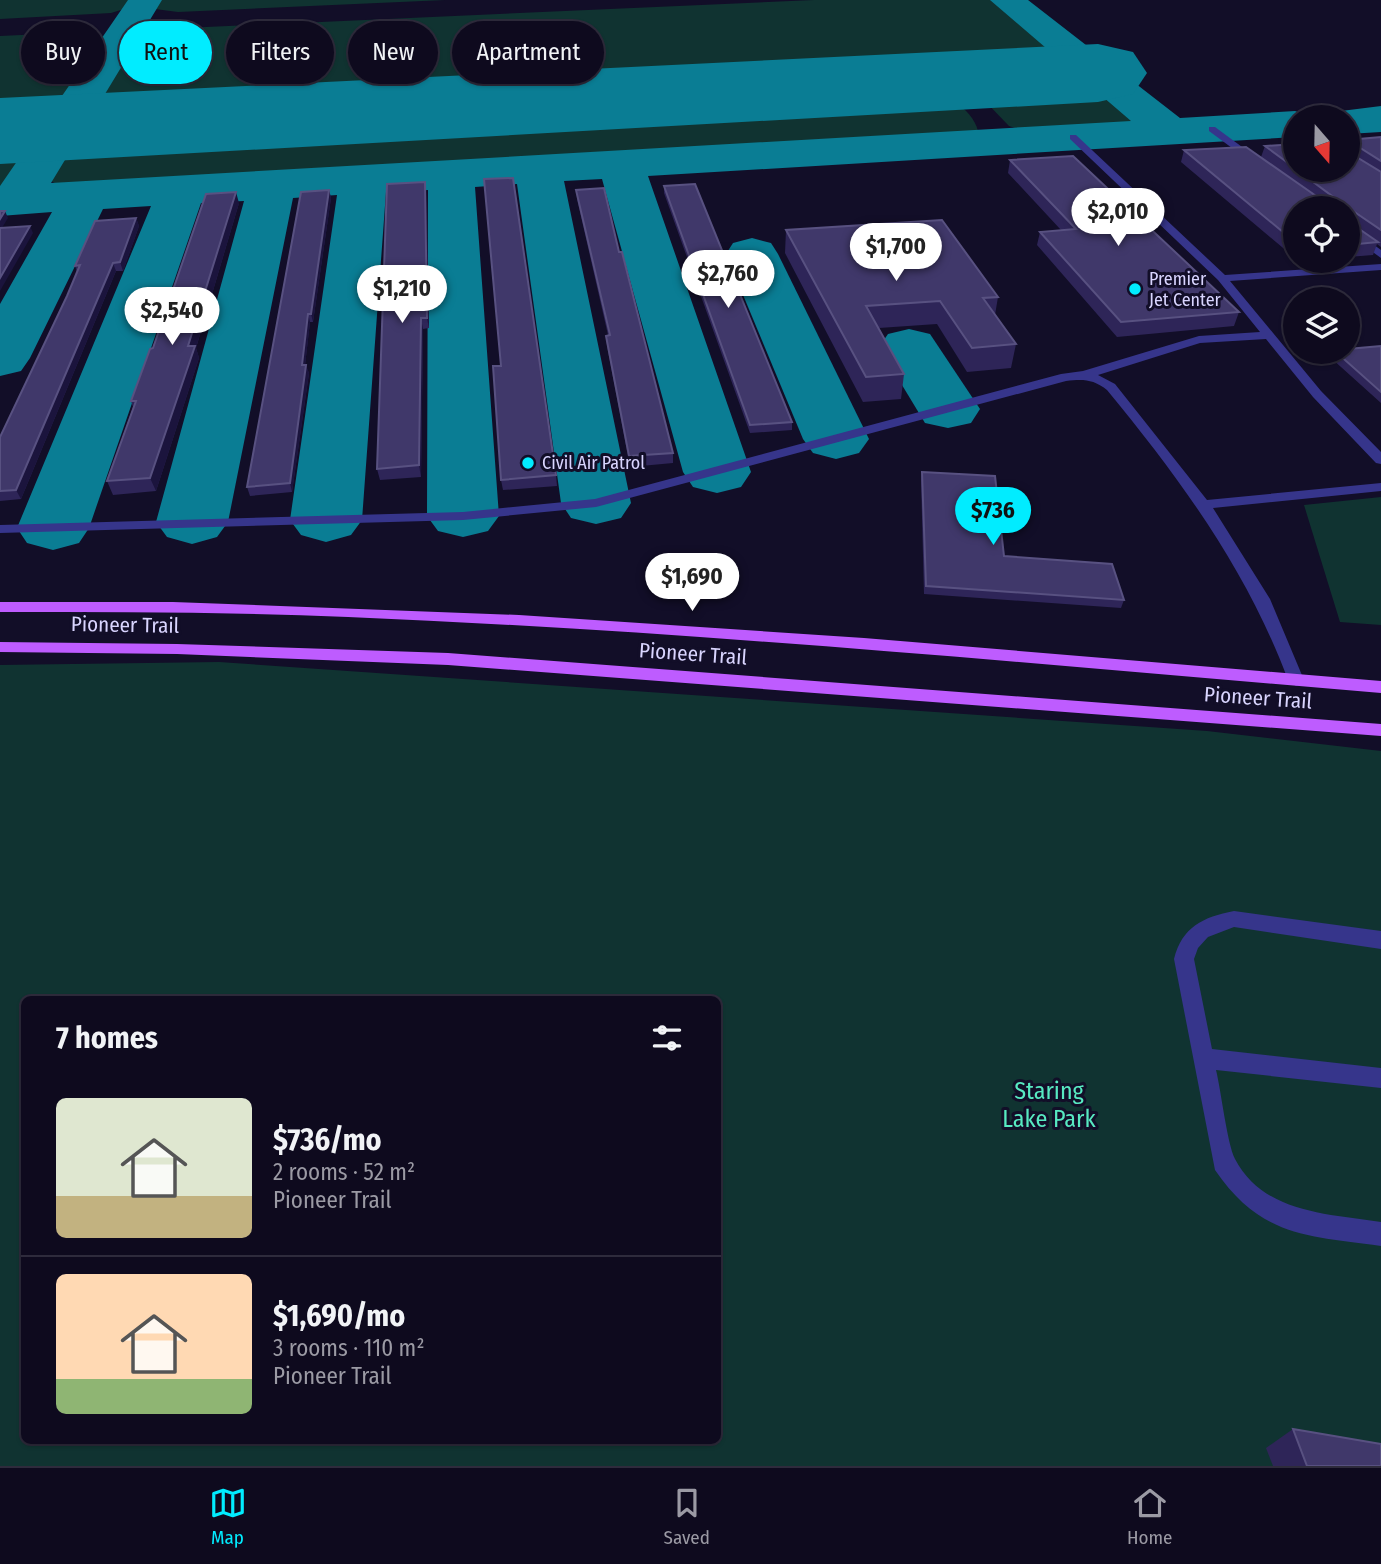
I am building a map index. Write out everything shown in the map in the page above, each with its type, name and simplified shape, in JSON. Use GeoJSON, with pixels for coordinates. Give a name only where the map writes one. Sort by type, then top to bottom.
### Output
{"type":"FeatureCollection","features":[{"type":"Feature","properties":{"kind":"main road","name":"Pioneer Trail"},"geometry":{"type":"LineString","coordinates":[[0,607],[198,607],[462,616],[1381,687]]}},
{"type":"Feature","properties":{"kind":"main road","name":"Pioneer Trail"},"geometry":{"type":"LineString","coordinates":[[0,647],[205,650],[449,659],[1381,730]]}},
{"type":"Feature","properties":{"kind":"lane"},"geometry":{"type":"LineString","coordinates":[[1212,129],[1265,167]]}},
{"type":"Feature","properties":{"kind":"lane"},"geometry":{"type":"LineString","coordinates":[[1073,137],[1222,278],[1317,394],[1381,460]]}},
{"type":"Feature","properties":{"kind":"lane"},"geometry":{"type":"LineString","coordinates":[[1360,238],[1381,255]]}},
{"type":"Feature","properties":{"kind":"lane"},"geometry":{"type":"LineString","coordinates":[[1222,278],[1381,267]]}},
{"type":"Feature","properties":{"kind":"lane"},"geometry":{"type":"LineString","coordinates":[[0,529],[463,516],[596,503],[1065,377],[1084,375],[1199,340],[1268,335]]}},
{"type":"Feature","properties":{"kind":"lane"},"geometry":{"type":"LineString","coordinates":[[1084,375],[1101,379],[1111,387],[1203,505],[1252,577],[1286,650],[1296,680]]}},
{"type":"Feature","properties":{"kind":"lane"},"geometry":{"type":"LineString","coordinates":[[1203,505],[1381,487]]}},
{"type":"Feature","properties":{"kind":"lane"},"geometry":{"type":"LineString","coordinates":[[1381,940],[1234,919],[1213,923],[1198,931],[1187,944],[1184,959],[1223,1162],[1236,1183],[1272,1214],[1381,1234]]}},
{"type":"Feature","properties":{"kind":"lane"},"geometry":{"type":"LineString","coordinates":[[1204,1058],[1381,1078]]}},
{"type":"Feature","properties":{"kind":"green space"},"geometry":{"type":"Polygon","coordinates":[[[0,0],[132,0],[124,9],[111,13],[0,19],[0,0]]]}},
{"type":"Feature","properties":{"kind":"green space"},"geometry":{"type":"Polygon","coordinates":[[[156,0],[445,0],[178,12],[155,9],[156,0]]]}},
{"type":"Feature","properties":{"kind":"green space"},"geometry":{"type":"Polygon","coordinates":[[[814,0],[994,0],[1065,60],[1048,68],[118,116],[105,115],[93,107],[119,63],[119,84],[212,84],[212,27],[226,26],[226,84],[334,84],[334,21],[814,0]]]}},
{"type":"Feature","properties":{"kind":"green space"},"geometry":{"type":"Polygon","coordinates":[[[21,35],[21,84],[78,84],[63,107],[41,118],[0,122],[0,36],[21,35]]]}},
{"type":"Feature","properties":{"kind":"green space"},"geometry":{"type":"Polygon","coordinates":[[[1068,84],[1107,92],[1138,119],[1131,127],[1117,130],[1027,132],[1009,126],[982,98],[985,92],[1000,87],[1068,84]]]}},
{"type":"Feature","properties":{"kind":"green space"},"geometry":{"type":"Polygon","coordinates":[[[918,92],[937,95],[954,102],[969,114],[978,131],[959,139],[84,190],[67,190],[51,181],[74,144],[105,136],[918,92]]]}},
{"type":"Feature","properties":{"kind":"green space"},"geometry":{"type":"Polygon","coordinates":[[[16,140],[34,145],[36,149],[15,183],[0,190],[0,141],[16,140]]]}},
{"type":"Feature","properties":{"kind":"green space"},"geometry":{"type":"Polygon","coordinates":[[[1381,497],[1381,625],[1340,622],[1304,505],[1381,497]]]}},
{"type":"Feature","properties":{"kind":"green space","name":"Staring Lake Park"},"geometry":{"type":"Polygon","coordinates":[[[219,662],[1207,731],[1381,751],[1381,1466],[0,1466],[0,665],[219,662]]]}},
{"type":"Feature","properties":{"kind":"building"},"geometry":{"type":"Polygon","coordinates":[[[1381,137],[1381,161],[1360,148],[1360,139],[1381,137]]]}},
{"type":"Feature","properties":{"kind":"building"},"geometry":{"type":"Polygon","coordinates":[[[1283,145],[1283,159],[1265,146],[1283,145]]]}},
{"type":"Feature","properties":{"kind":"building"},"geometry":{"type":"Polygon","coordinates":[[[1246,147],[1283,173],[1283,182],[1296,182],[1316,196],[1283,196],[1283,232],[1184,150],[1246,147]]]}},
{"type":"Feature","properties":{"kind":"building","name":"Premier Jet Center"},"geometry":{"type":"Polygon","coordinates":[[[1073,156],[1239,312],[1121,322],[1040,232],[1076,229],[1010,160],[1073,156]]]}},
{"type":"Feature","properties":{"kind":"building"},"geometry":{"type":"Polygon","coordinates":[[[1360,159],[1381,172],[1381,230],[1360,216],[1360,196],[1332,196],[1313,182],[1360,182],[1360,159]]]}},
{"type":"Feature","properties":{"kind":"building"},"geometry":{"type":"Polygon","coordinates":[[[513,178],[556,475],[501,480],[493,366],[501,366],[484,179],[513,178]]]}},
{"type":"Feature","properties":{"kind":"building"},"geometry":{"type":"Polygon","coordinates":[[[425,182],[427,318],[421,318],[419,465],[377,469],[387,184],[425,182]]]}},
{"type":"Feature","properties":{"kind":"building"},"geometry":{"type":"Polygon","coordinates":[[[695,184],[792,422],[750,425],[664,186],[695,184]]]}},
{"type":"Feature","properties":{"kind":"building"},"geometry":{"type":"Polygon","coordinates":[[[604,188],[673,453],[629,456],[606,336],[610,335],[576,190],[604,188]]]}},
{"type":"Feature","properties":{"kind":"building"},"geometry":{"type":"Polygon","coordinates":[[[329,190],[311,314],[308,314],[302,365],[306,365],[290,483],[247,487],[301,192],[329,190]]]}},
{"type":"Feature","properties":{"kind":"building"},"geometry":{"type":"Polygon","coordinates":[[[236,192],[188,346],[195,346],[150,478],[107,481],[136,401],[131,401],[150,349],[153,348],[206,194],[236,192]]]}},
{"type":"Feature","properties":{"kind":"building"},"geometry":{"type":"Polygon","coordinates":[[[136,218],[120,262],[113,263],[16,490],[0,491],[0,437],[67,296],[80,265],[75,266],[95,221],[136,218]]]}},
{"type":"Feature","properties":{"kind":"building"},"geometry":{"type":"Polygon","coordinates":[[[942,220],[998,297],[983,298],[1016,344],[972,348],[940,301],[866,306],[904,374],[866,377],[786,230],[942,220]]]}},
{"type":"Feature","properties":{"kind":"building"},"geometry":{"type":"Polygon","coordinates":[[[30,226],[0,278],[0,228],[30,226]]]}},
{"type":"Feature","properties":{"kind":"building"},"geometry":{"type":"Polygon","coordinates":[[[1360,230],[1378,242],[1360,244],[1360,230]]]}},
{"type":"Feature","properties":{"kind":"building"},"geometry":{"type":"Polygon","coordinates":[[[1381,346],[1381,392],[1350,364],[1360,364],[1360,348],[1381,346]]]}},
{"type":"Feature","properties":{"kind":"building"},"geometry":{"type":"Polygon","coordinates":[[[922,472],[995,476],[1004,556],[1112,564],[1124,600],[926,586],[922,472]]]}},
{"type":"Feature","properties":{"kind":"building"},"geometry":{"type":"Polygon","coordinates":[[[1293,1429],[1381,1444],[1381,1466],[1307,1466],[1293,1429]]]}},
{"type":"Feature","properties":{"kind":"taxiway"},"geometry":{"type":"LineString","coordinates":[[17,200],[145,0]]}},
{"type":"Feature","properties":{"kind":"taxiway"},"geometry":{"type":"LineString","coordinates":[[1007,0],[1170,131]]}},
{"type":"Feature","properties":{"kind":"taxiway"},"geometry":{"type":"LineString","coordinates":[[1360,120],[1381,119]]}},
{"type":"Feature","properties":{"kind":"taxiway"},"geometry":{"type":"LineString","coordinates":[[1170,131],[1283,125]]}},
{"type":"Feature","properties":{"kind":"taxiway"},"geometry":{"type":"LineString","coordinates":[[621,164],[1170,131]]}},
{"type":"Feature","properties":{"kind":"taxiway"},"geometry":{"type":"LineString","coordinates":[[538,169],[621,164]]}},
{"type":"Feature","properties":{"kind":"taxiway"},"geometry":{"type":"LineString","coordinates":[[621,164],[717,472]]}},
{"type":"Feature","properties":{"kind":"taxiway"},"geometry":{"type":"LineString","coordinates":[[451,174],[538,169]]}},
{"type":"Feature","properties":{"kind":"taxiway"},"geometry":{"type":"LineString","coordinates":[[538,169],[596,503]]}},
{"type":"Feature","properties":{"kind":"taxiway"},"geometry":{"type":"LineString","coordinates":[[182,190],[451,174]]}},
{"type":"Feature","properties":{"kind":"taxiway"},"geometry":{"type":"LineString","coordinates":[[451,174],[463,516]]}},
{"type":"Feature","properties":{"kind":"taxiway"},"geometry":{"type":"LineString","coordinates":[[326,520],[363,180]]}},
{"type":"Feature","properties":{"kind":"taxiway"},"geometry":{"type":"LineString","coordinates":[[192,522],[272,185]]}},
{"type":"Feature","properties":{"kind":"taxiway"},"geometry":{"type":"LineString","coordinates":[[17,200],[182,190]]}},
{"type":"Feature","properties":{"kind":"taxiway"},"geometry":{"type":"LineString","coordinates":[[53,528],[182,190]]}},
{"type":"Feature","properties":{"kind":"taxiway"},"geometry":{"type":"LineString","coordinates":[[0,358],[85,196]]}},
{"type":"Feature","properties":{"kind":"taxiway"},"geometry":{"type":"LineString","coordinates":[[0,201],[17,200]]}},
{"type":"Feature","properties":{"kind":"taxiway"},"geometry":{"type":"LineString","coordinates":[[752,254],[836,439]]}},
{"type":"Feature","properties":{"kind":"taxiway"},"geometry":{"type":"LineString","coordinates":[[909,347],[948,409]]}},
{"type":"Feature","properties":{"kind":"runway"},"geometry":{"type":"LineString","coordinates":[[0,131],[1098,73]]}},
{"type":"Feature","properties":{"kind":"place","name":"Premier Jet Center"},"geometry":{"type":"Point","coordinates":[1135,289]}},
{"type":"Feature","properties":{"kind":"place","name":"Civil Air Patrol"},"geometry":{"type":"Point","coordinates":[528,463]}}]}
